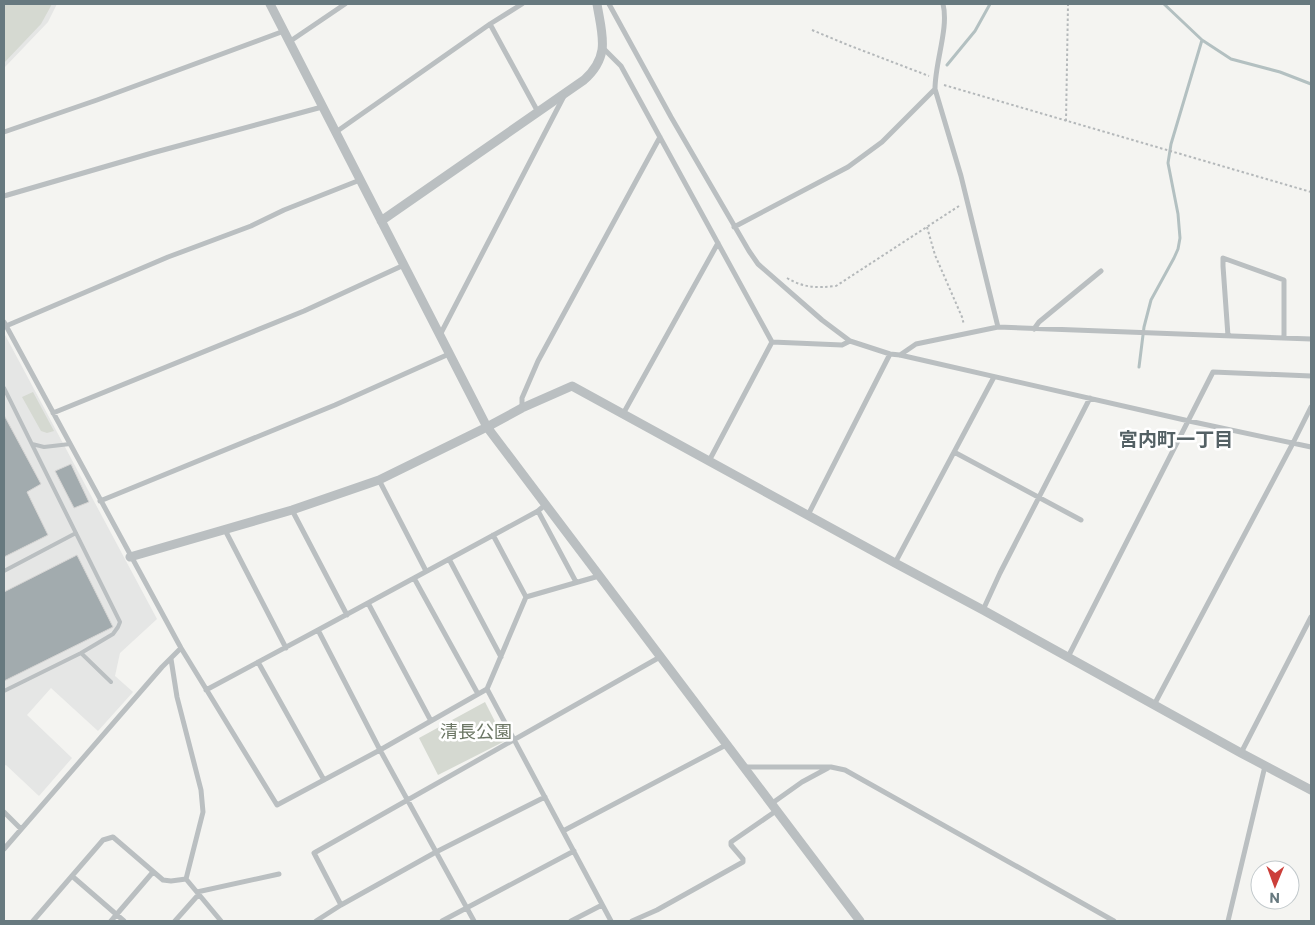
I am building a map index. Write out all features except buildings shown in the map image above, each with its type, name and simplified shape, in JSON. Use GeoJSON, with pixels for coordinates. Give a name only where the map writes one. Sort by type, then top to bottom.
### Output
{"type":"FeatureCollection","features":[{"type":"Feature","properties":{"kind":"street"},"geometry":{"type":"LineString","coordinates":[[270,4],[486,427],[860,921]]}},
{"type":"Feature","properties":{"kind":"street"},"geometry":{"type":"LineString","coordinates":[[289,42],[345,4]]}},
{"type":"Feature","properties":{"kind":"street"},"geometry":{"type":"LineString","coordinates":[[336,132],[490,24],[522,4]]}},
{"type":"Feature","properties":{"kind":"street"},"geometry":{"type":"LineString","coordinates":[[381,220],[593,72],[602,56],[603,48],[597,4]]}},
{"type":"Feature","properties":{"kind":"street"},"geometry":{"type":"LineString","coordinates":[[609,4],[749,252],[758,264],[822,320],[850,341],[890,354],[1311,447]]}},
{"type":"Feature","properties":{"kind":"street"},"geometry":{"type":"LineString","coordinates":[[944,4],[945,20],[935,78],[936,89],[961,176],[998,327]]}},
{"type":"Feature","properties":{"kind":"street"},"geometry":{"type":"LineString","coordinates":[[490,24],[538,112]]}},
{"type":"Feature","properties":{"kind":"street"},"geometry":{"type":"LineString","coordinates":[[4,132],[284,31]]}},
{"type":"Feature","properties":{"kind":"street"},"geometry":{"type":"LineString","coordinates":[[603,48],[621,66],[772,342]]}},
{"type":"Feature","properties":{"kind":"street"},"geometry":{"type":"LineString","coordinates":[[734,227],[848,167],[882,142],[936,89]]}},
{"type":"Feature","properties":{"kind":"street"},"geometry":{"type":"LineString","coordinates":[[440,336],[566,92]]}},
{"type":"Feature","properties":{"kind":"street"},"geometry":{"type":"LineString","coordinates":[[4,196],[152,153],[322,107]]}},
{"type":"Feature","properties":{"kind":"street"},"geometry":{"type":"LineString","coordinates":[[522,408],[522,398],[538,361],[660,137]]}},
{"type":"Feature","properties":{"kind":"street"},"geometry":{"type":"LineString","coordinates":[[360,180],[5,324],[181,648],[277,806],[487,689],[526,597]]}},
{"type":"Feature","properties":{"kind":"street"},"geometry":{"type":"LineString","coordinates":[[623,414],[718,243]]}},
{"type":"Feature","properties":{"kind":"street"},"geometry":{"type":"LineString","coordinates":[[1228,336],[1224,258],[1284,280],[1284,338]]}},
{"type":"Feature","properties":{"kind":"street"},"geometry":{"type":"LineString","coordinates":[[53,413],[304,311],[404,265]]}},
{"type":"Feature","properties":{"kind":"street"},"geometry":{"type":"LineString","coordinates":[[1034,329],[1039,322],[1101,271]]}},
{"type":"Feature","properties":{"kind":"street"},"geometry":{"type":"LineString","coordinates":[[900,355],[916,344],[998,327],[1311,339]]}},
{"type":"Feature","properties":{"kind":"street"},"geometry":{"type":"LineString","coordinates":[[772,342],[842,345],[850,341]]}},
{"type":"Feature","properties":{"kind":"street"},"geometry":{"type":"LineString","coordinates":[[709,461],[772,342]]}},
{"type":"Feature","properties":{"kind":"street"},"geometry":{"type":"LineString","coordinates":[[100,501],[335,405],[449,354]]}},
{"type":"Feature","properties":{"kind":"street"},"geometry":{"type":"LineString","coordinates":[[808,515],[890,354]]}},
{"type":"Feature","properties":{"kind":"street"},"geometry":{"type":"LineString","coordinates":[[1068,657],[1213,372],[1311,376]]}},
{"type":"Feature","properties":{"kind":"street"},"geometry":{"type":"LineString","coordinates":[[895,563],[994,377]]}},
{"type":"Feature","properties":{"kind":"street"},"geometry":{"type":"LineString","coordinates":[[130,557],[292,510],[379,480],[522,408],[572,386],[983,610],[1154,706],[1311,790]]}},
{"type":"Feature","properties":{"kind":"street"},"geometry":{"type":"LineString","coordinates":[[983,610],[1090,398]]}},
{"type":"Feature","properties":{"kind":"street"},"geometry":{"type":"LineString","coordinates":[[1154,706],[1311,407]]}},
{"type":"Feature","properties":{"kind":"street"},"geometry":{"type":"LineString","coordinates":[[954,452],[1081,520]]}},
{"type":"Feature","properties":{"kind":"street"},"geometry":{"type":"LineString","coordinates":[[379,480],[426,571]]}},
{"type":"Feature","properties":{"kind":"street"},"geometry":{"type":"LineString","coordinates":[[206,690],[347,615],[546,505]]}},
{"type":"Feature","properties":{"kind":"street"},"geometry":{"type":"LineString","coordinates":[[292,510],[347,615]]}},
{"type":"Feature","properties":{"kind":"street"},"geometry":{"type":"LineString","coordinates":[[538,511],[576,582]]}},
{"type":"Feature","properties":{"kind":"street"},"geometry":{"type":"LineString","coordinates":[[225,530],[286,648]]}},
{"type":"Feature","properties":{"kind":"street"},"geometry":{"type":"LineString","coordinates":[[493,535],[526,597]]}},
{"type":"Feature","properties":{"kind":"street"},"geometry":{"type":"LineString","coordinates":[[449,559],[501,657]]}},
{"type":"Feature","properties":{"kind":"street"},"geometry":{"type":"LineString","coordinates":[[526,597],[599,576]]}},
{"type":"Feature","properties":{"kind":"street"},"geometry":{"type":"LineString","coordinates":[[414,578],[478,694]]}},
{"type":"Feature","properties":{"kind":"street"},"geometry":{"type":"LineString","coordinates":[[368,603],[430,721]]}},
{"type":"Feature","properties":{"kind":"street"},"geometry":{"type":"LineString","coordinates":[[1241,753],[1311,617]]}},
{"type":"Feature","properties":{"kind":"street"},"geometry":{"type":"LineString","coordinates":[[318,630],[380,750],[474,921]]}},
{"type":"Feature","properties":{"kind":"street"},"geometry":{"type":"LineString","coordinates":[[4,849],[162,667],[181,648]]}},
{"type":"Feature","properties":{"kind":"street"},"geometry":{"type":"LineString","coordinates":[[341,905],[314,853],[660,658]]}},
{"type":"Feature","properties":{"kind":"street"},"geometry":{"type":"LineString","coordinates":[[171,660],[176,697],[201,790],[203,812],[186,879]]}},
{"type":"Feature","properties":{"kind":"street"},"geometry":{"type":"LineString","coordinates":[[258,662],[324,780]]}},
{"type":"Feature","properties":{"kind":"street"},"geometry":{"type":"LineString","coordinates":[[487,689],[611,921]]}},
{"type":"Feature","properties":{"kind":"street"},"geometry":{"type":"LineString","coordinates":[[563,831],[726,745]]}},
{"type":"Feature","properties":{"kind":"street"},"geometry":{"type":"LineString","coordinates":[[744,768],[831,766],[845,770],[1114,921]]}},
{"type":"Feature","properties":{"kind":"street"},"geometry":{"type":"LineString","coordinates":[[632,921],[658,910],[743,862],[743,859],[731,845],[731,842],[802,782],[831,766]]}},
{"type":"Feature","properties":{"kind":"street"},"geometry":{"type":"LineString","coordinates":[[1228,921],[1264,766]]}},
{"type":"Feature","properties":{"kind":"street"},"geometry":{"type":"LineString","coordinates":[[316,921],[436,852],[545,797]]}},
{"type":"Feature","properties":{"kind":"street"},"geometry":{"type":"LineString","coordinates":[[4,812],[21,830]]}},
{"type":"Feature","properties":{"kind":"street"},"geometry":{"type":"LineString","coordinates":[[36,920],[103,840],[113,837],[163,880],[186,879]]}},
{"type":"Feature","properties":{"kind":"street"},"geometry":{"type":"LineString","coordinates":[[442,921],[574,851]]}},
{"type":"Feature","properties":{"kind":"street"},"geometry":{"type":"LineString","coordinates":[[111,921],[153,872]]}},
{"type":"Feature","properties":{"kind":"street"},"geometry":{"type":"LineString","coordinates":[[175,921],[198,893],[279,874]]}},
{"type":"Feature","properties":{"kind":"street"},"geometry":{"type":"LineString","coordinates":[[72,876],[124,921]]}},
{"type":"Feature","properties":{"kind":"street"},"geometry":{"type":"LineString","coordinates":[[186,879],[221,921]]}},
{"type":"Feature","properties":{"kind":"street"},"geometry":{"type":"LineString","coordinates":[[571,921],[602,905]]}},
{"type":"Feature","properties":{"kind":"lane"},"geometry":{"type":"LineString","coordinates":[[4,388],[120,622],[113,634],[81,653],[4,691]]}},
{"type":"Feature","properties":{"kind":"lane"},"geometry":{"type":"LineString","coordinates":[[32,444],[44,447],[70,444]]}},
{"type":"Feature","properties":{"kind":"lane"},"geometry":{"type":"LineString","coordinates":[[4,570],[76,533]]}},
{"type":"Feature","properties":{"kind":"lane"},"geometry":{"type":"LineString","coordinates":[[81,653],[111,682]]}},
{"type":"Feature","properties":{"kind":"path"},"geometry":{"type":"LineString","coordinates":[[1066,121],[1068,4]]}},
{"type":"Feature","properties":{"kind":"path"},"geometry":{"type":"LineString","coordinates":[[812,30],[935,78]]}},
{"type":"Feature","properties":{"kind":"path"},"geometry":{"type":"LineString","coordinates":[[936,89],[942,84],[1311,192]]}},
{"type":"Feature","properties":{"kind":"path"},"geometry":{"type":"LineString","coordinates":[[784,276],[806,286],[836,286],[967,200]]}},
{"type":"Feature","properties":{"kind":"path"},"geometry":{"type":"LineString","coordinates":[[926,227],[935,255],[962,317],[966,334]]}},
{"type":"Feature","properties":{"kind":"shaded area"},"geometry":{"type":"Polygon","coordinates":[[[4,4],[57,4],[48,22],[4,68],[4,4]]]}},
{"type":"Feature","properties":{"kind":"shaded area"},"geometry":{"type":"Polygon","coordinates":[[[4,333],[157,619],[120,653],[115,676],[133,692],[98,731],[51,688],[27,715],[72,758],[39,796],[6,765],[4,766],[4,333]]]}},
{"type":"Feature","properties":{"kind":"green space"},"geometry":{"type":"Polygon","coordinates":[[[4,4],[52,4],[41,24],[4,63],[4,4]]]}},
{"type":"Feature","properties":{"kind":"green space"},"geometry":{"type":"Polygon","coordinates":[[[33,392],[54,431],[47,433],[41,431],[22,397],[33,392]]]}},
{"type":"Feature","properties":{"kind":"green space","name":"清長公園"},"geometry":{"type":"Polygon","coordinates":[[[485,702],[505,741],[438,775],[419,738],[485,702]]]}},
{"type":"Feature","properties":{"kind":"waterway"},"geometry":{"type":"LineString","coordinates":[[947,65],[975,31],[990,4]]}},
{"type":"Feature","properties":{"kind":"waterway"},"geometry":{"type":"LineString","coordinates":[[1164,4],[1202,40],[1231,59],[1280,72],[1311,84]]}},
{"type":"Feature","properties":{"kind":"waterway"},"geometry":{"type":"LineString","coordinates":[[1139,367],[1144,327],[1151,300],[1178,249],[1180,238],[1178,214],[1168,163],[1171,144],[1202,40]]}},
{"type":"Feature","properties":{"kind":"district","name":"宮内町一丁目"},"geometry":{"type":"Point","coordinates":[1176,438]}}]}
